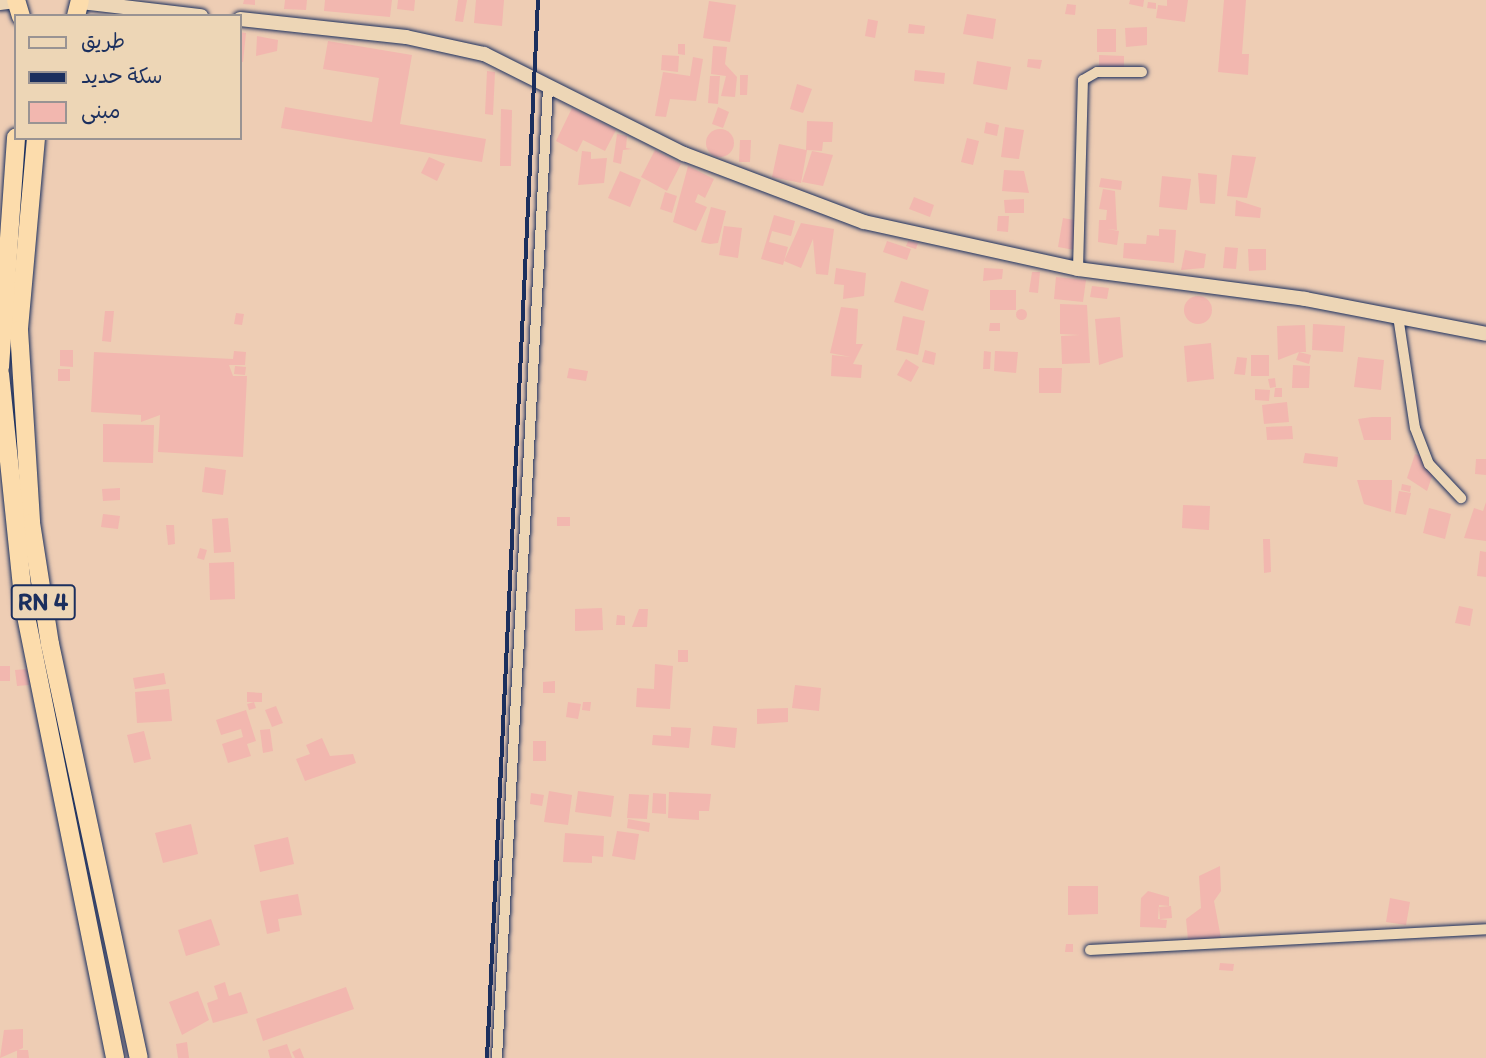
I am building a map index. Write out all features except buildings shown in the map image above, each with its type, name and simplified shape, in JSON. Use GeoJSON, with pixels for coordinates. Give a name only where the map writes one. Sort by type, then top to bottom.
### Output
{"type":"FeatureCollection","features":[{"type":"Feature","properties":{"kind":"highway"},"geometry":{"type":"LineString","coordinates":[[0,368],[16,140]]}},
{"type":"Feature","properties":{"kind":"highway","name":"RN 4"},"geometry":{"type":"LineString","coordinates":[[36,140],[19,330],[31,523],[50,644],[139,1058]]}},
{"type":"Feature","properties":{"kind":"highway","name":"RN 4"},"geometry":{"type":"LineString","coordinates":[[0,374],[24,606],[115,1058]]}},
{"type":"Feature","properties":{"kind":"main road"},"geometry":{"type":"LineString","coordinates":[[79,6],[177,14]]}},
{"type":"Feature","properties":{"kind":"main road"},"geometry":{"type":"LineString","coordinates":[[242,19],[459,47],[764,188],[864,222],[1078,269],[1398,316],[1486,334]]}},
{"type":"Feature","properties":{"kind":"street"},"geometry":{"type":"LineString","coordinates":[[1078,269],[1083,80],[1097,72],[1142,72]]}},
{"type":"Feature","properties":{"kind":"street"},"geometry":{"type":"LineString","coordinates":[[497,1058],[548,88]]}},
{"type":"Feature","properties":{"kind":"street"},"geometry":{"type":"LineString","coordinates":[[1398,316],[1415,428],[1429,464],[1461,498]]}},
{"type":"Feature","properties":{"kind":"street"},"geometry":{"type":"LineString","coordinates":[[1090,950],[1486,929]]}},
{"type":"Feature","properties":{"kind":"railway"},"geometry":{"type":"LineString","coordinates":[[487,1058],[538,0]]}}]}
